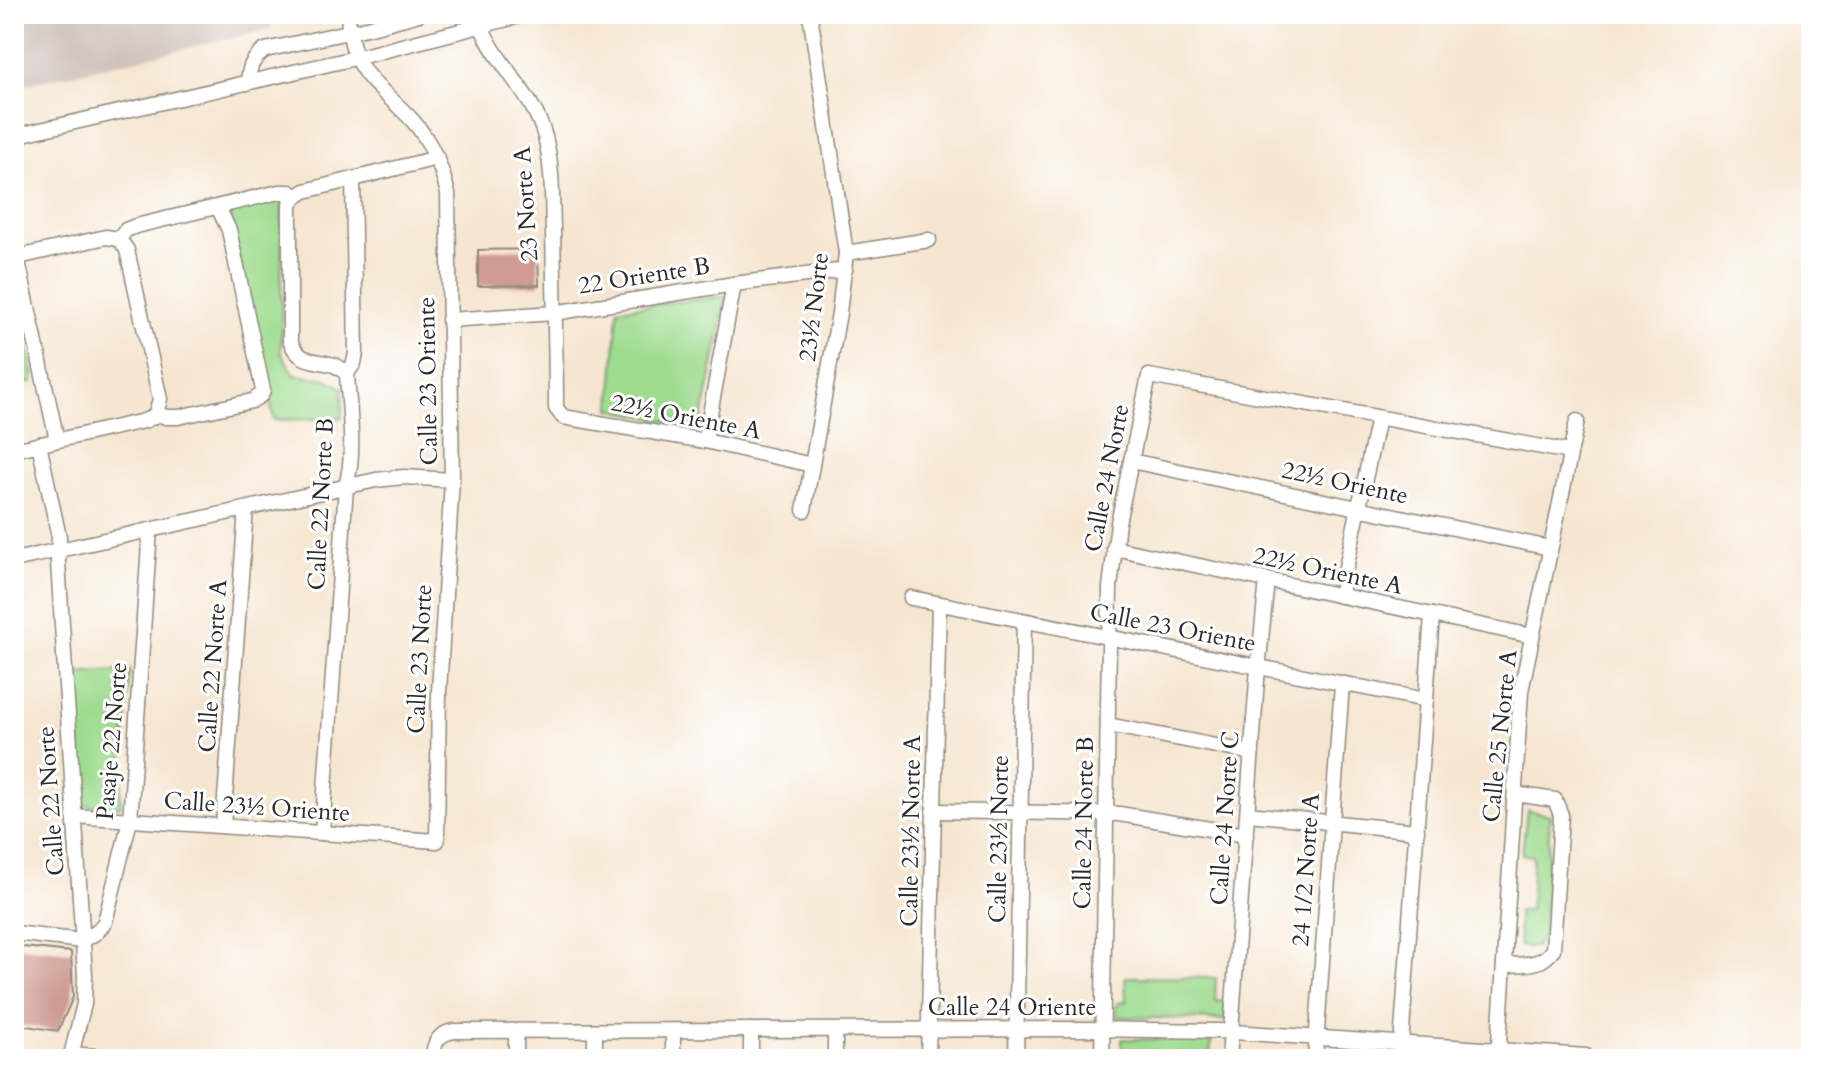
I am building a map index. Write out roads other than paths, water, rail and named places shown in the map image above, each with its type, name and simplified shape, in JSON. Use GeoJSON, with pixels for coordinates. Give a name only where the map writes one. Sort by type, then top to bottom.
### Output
{"type":"FeatureCollection","features":[{"type":"Feature","properties":{"kind":"street"},"geometry":{"type":"LineString","coordinates":[[348,14],[355,58]]}},
{"type":"Feature","properties":{"kind":"street"},"geometry":{"type":"LineString","coordinates":[[248,83],[253,59],[265,50],[419,14]]}},
{"type":"Feature","properties":{"kind":"street"},"geometry":{"type":"LineString","coordinates":[[14,136],[355,58],[479,20],[527,14]]}},
{"type":"Feature","properties":{"kind":"street","name":"23½ Norte"},"geometry":{"type":"LineString","coordinates":[[804,510],[839,313],[846,253],[810,14]]}},
{"type":"Feature","properties":{"kind":"street","name":"23 Norte A"},"geometry":{"type":"LineString","coordinates":[[479,20],[494,52],[526,96],[545,137],[551,179],[556,408]]}},
{"type":"Feature","properties":{"kind":"street","name":"Calle 23 Oriente"},"geometry":{"type":"LineString","coordinates":[[14,560],[346,486],[404,477],[452,480],[448,194],[437,158],[414,123],[367,77],[355,58]]}},
{"type":"Feature","properties":{"kind":"street"},"geometry":{"type":"LineString","coordinates":[[347,374],[341,367],[329,362],[303,359],[294,351],[290,340],[290,203],[305,191],[437,158]]}},
{"type":"Feature","properties":{"kind":"street","name":"Calle 22 Norte B"},"geometry":{"type":"LineString","coordinates":[[322,833],[346,486],[351,456],[347,374],[356,353],[353,179]]}},
{"type":"Feature","properties":{"kind":"street"},"geometry":{"type":"LineString","coordinates":[[119,239],[126,230],[136,226],[279,192],[290,192],[296,197]]}},
{"type":"Feature","properties":{"kind":"street"},"geometry":{"type":"LineString","coordinates":[[156,413],[178,417],[252,401],[261,395],[263,385],[229,230],[218,207]]}},
{"type":"Feature","properties":{"kind":"street"},"geometry":{"type":"LineString","coordinates":[[14,450],[144,421],[156,413],[160,399],[127,250],[119,239],[106,237],[16,257],[57,440]]}},
{"type":"Feature","properties":{"kind":"street"},"geometry":{"type":"LineString","coordinates":[[846,253],[929,240]]}},
{"type":"Feature","properties":{"kind":"street","name":"22 Oriente B"},"geometry":{"type":"LineString","coordinates":[[449,320],[554,313],[845,270]]}},
{"type":"Feature","properties":{"kind":"street"},"geometry":{"type":"LineString","coordinates":[[705,441],[734,284]]}},
{"type":"Feature","properties":{"kind":"street","name":"Calle 24 Norte"},"geometry":{"type":"LineString","coordinates":[[1110,587],[1114,548],[1149,376],[1378,418]]}},
{"type":"Feature","properties":{"kind":"street","name":"22½ Oriente A"},"geometry":{"type":"LineString","coordinates":[[556,408],[563,417],[705,441],[812,465]]}},
{"type":"Feature","properties":{"kind":"street"},"geometry":{"type":"LineString","coordinates":[[1340,596],[1378,418],[1570,452]]}},
{"type":"Feature","properties":{"kind":"street","name":"Calle 25 Norte A"},"geometry":{"type":"LineString","coordinates":[[1499,1055],[1521,691],[1577,421]]}},
{"type":"Feature","properties":{"kind":"street","name":"Calle 22 Norte"},"geometry":{"type":"LineString","coordinates":[[39,444],[59,537],[85,994],[71,1056]]}},
{"type":"Feature","properties":{"kind":"street","name":"22½ Oriente"},"geometry":{"type":"LineString","coordinates":[[1131,461],[1550,548]]}},
{"type":"Feature","properties":{"kind":"street","name":"Calle 23 Norte"},"geometry":{"type":"LineString","coordinates":[[437,841],[439,691],[452,480]]}},
{"type":"Feature","properties":{"kind":"street","name":"Calle 22 Norte A"},"geometry":{"type":"LineString","coordinates":[[223,826],[246,509]]}},
{"type":"Feature","properties":{"kind":"street","name":"Pasaje 22 Norte"},"geometry":{"type":"LineString","coordinates":[[82,941],[97,932],[107,916],[130,820],[150,530]]}},
{"type":"Feature","properties":{"kind":"street","name":"22½ Oriente A"},"geometry":{"type":"LineString","coordinates":[[1114,548],[1532,636]]}},
{"type":"Feature","properties":{"kind":"street","name":"Calle 24 Norte C"},"geometry":{"type":"LineString","coordinates":[[1229,1059],[1267,580]]}},
{"type":"Feature","properties":{"kind":"street","name":"Calle 24 Norte B"},"geometry":{"type":"LineString","coordinates":[[1102,1059],[1110,587]]}},
{"type":"Feature","properties":{"kind":"street","name":"Calle 23 Oriente"},"geometry":{"type":"LineString","coordinates":[[911,598],[1426,700]]}},
{"type":"Feature","properties":{"kind":"street","name":"Calle 23½ Norte A"},"geometry":{"type":"LineString","coordinates":[[928,1059],[939,604]]}},
{"type":"Feature","properties":{"kind":"street"},"geometry":{"type":"LineString","coordinates":[[1401,1051],[1432,615]]}},
{"type":"Feature","properties":{"kind":"street","name":"Calle 23½ Norte"},"geometry":{"type":"LineString","coordinates":[[1016,1059],[1024,621]]}},
{"type":"Feature","properties":{"kind":"street","name":"24 1/2 Norte A"},"geometry":{"type":"LineString","coordinates":[[1315,1059],[1342,684]]}},
{"type":"Feature","properties":{"kind":"street"},"geometry":{"type":"LineString","coordinates":[[1108,725],[1252,753]]}},
{"type":"Feature","properties":{"kind":"street"},"geometry":{"type":"LineString","coordinates":[[1504,965],[1536,963],[1549,956],[1554,934],[1561,815],[1555,800],[1515,794]]}},
{"type":"Feature","properties":{"kind":"street"},"geometry":{"type":"LineString","coordinates":[[933,811],[1127,814],[1246,835]]}},
{"type":"Feature","properties":{"kind":"street"},"geometry":{"type":"LineString","coordinates":[[1248,814],[1417,831]]}},
{"type":"Feature","properties":{"kind":"street","name":"Calle 23½ Oriente"},"geometry":{"type":"LineString","coordinates":[[74,816],[437,841]]}},
{"type":"Feature","properties":{"kind":"street"},"geometry":{"type":"LineString","coordinates":[[14,933],[82,941]]}},
{"type":"Feature","properties":{"kind":"street","name":"Calle 24 Oriente"},"geometry":{"type":"LineString","coordinates":[[433,1059],[434,1045],[439,1037],[455,1031],[1017,1029],[1231,1031],[1317,1037],[1401,1051],[1586,1056]]}},
{"type":"Feature","properties":{"kind":"street"},"geometry":{"type":"LineString","coordinates":[[751,1030],[751,1059]]}},
{"type":"Feature","properties":{"kind":"street"},"geometry":{"type":"LineString","coordinates":[[595,1031],[595,1059]]}},
{"type":"Feature","properties":{"kind":"street"},"geometry":{"type":"LineString","coordinates":[[673,1031],[673,1059]]}},
{"type":"Feature","properties":{"kind":"street"},"geometry":{"type":"LineString","coordinates":[[835,1031],[835,1059]]}},
{"type":"Feature","properties":{"kind":"street"},"geometry":{"type":"LineString","coordinates":[[516,1032],[516,1059]]}},
{"type":"Feature","properties":{"kind":"street"},"geometry":{"type":"LineString","coordinates":[[71,1056],[127,1059]]}}]}
